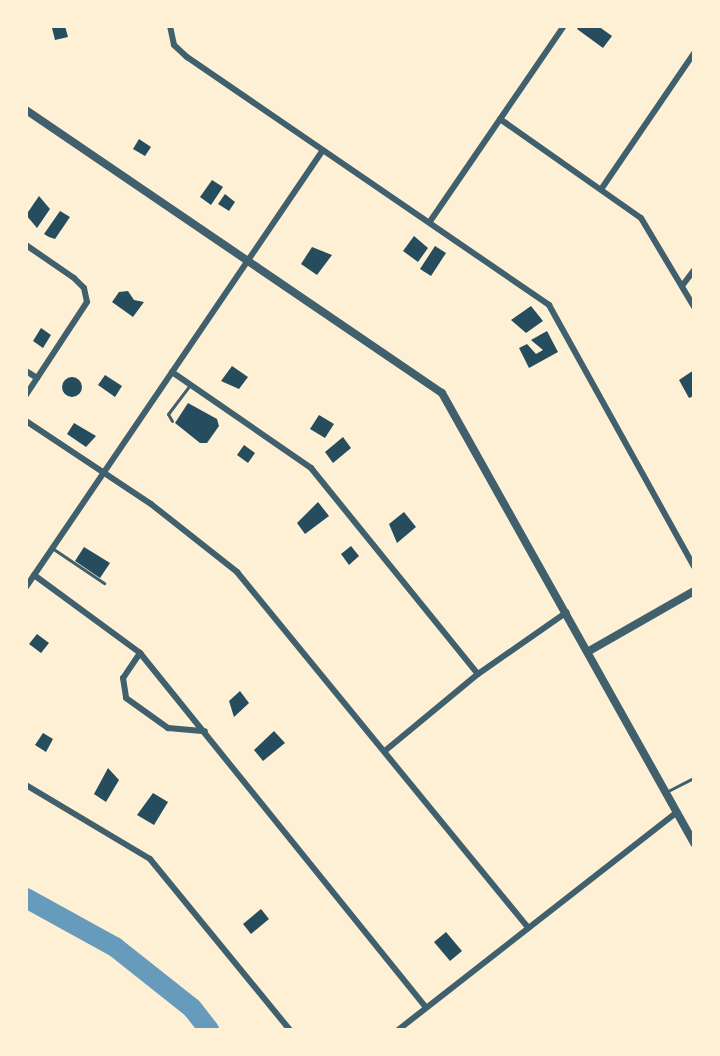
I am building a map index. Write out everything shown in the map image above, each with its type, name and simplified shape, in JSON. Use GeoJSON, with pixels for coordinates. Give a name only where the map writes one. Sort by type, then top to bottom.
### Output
{"type":"FeatureCollection","features":[{"type":"Feature","properties":{"kind":"street"},"geometry":{"type":"LineString","coordinates":[[170,26],[174,45],[187,57],[431,220],[549,305],[694,567]]}},
{"type":"Feature","properties":{"kind":"street"},"geometry":{"type":"LineString","coordinates":[[431,220],[564,26]]}},
{"type":"Feature","properties":{"kind":"street"},"geometry":{"type":"LineString","coordinates":[[602,188],[694,53]]}},
{"type":"Feature","properties":{"kind":"street"},"geometry":{"type":"LineString","coordinates":[[26,110],[442,393],[568,612],[694,843]]}},
{"type":"Feature","properties":{"kind":"street"},"geometry":{"type":"LineString","coordinates":[[500,119],[641,218],[694,307]]}},
{"type":"Feature","properties":{"kind":"street"},"geometry":{"type":"LineString","coordinates":[[26,587],[323,150]]}},
{"type":"Feature","properties":{"kind":"street"},"geometry":{"type":"LineString","coordinates":[[26,245],[84,288],[85,306],[26,395]]}},
{"type":"Feature","properties":{"kind":"street"},"geometry":{"type":"LineString","coordinates":[[682,286],[694,270]]}},
{"type":"Feature","properties":{"kind":"street"},"geometry":{"type":"LineString","coordinates":[[26,371],[37,378]]}},
{"type":"Feature","properties":{"kind":"street"},"geometry":{"type":"LineString","coordinates":[[172,372],[311,468],[478,674]]}},
{"type":"Feature","properties":{"kind":"street"},"geometry":{"type":"LineString","coordinates":[[26,421],[212,548],[237,572],[386,750],[528,928]]}},
{"type":"Feature","properties":{"kind":"street"},"geometry":{"type":"LineString","coordinates":[[34,575],[140,653],[426,1007]]}},
{"type":"Feature","properties":{"kind":"street"},"geometry":{"type":"LineString","coordinates":[[589,651],[694,591]]}},
{"type":"Feature","properties":{"kind":"street"},"geometry":{"type":"LineString","coordinates":[[386,750],[478,674],[568,612]]}},
{"type":"Feature","properties":{"kind":"street"},"geometry":{"type":"LineString","coordinates":[[140,653],[123,678],[126,698],[168,728],[205,731]]}},
{"type":"Feature","properties":{"kind":"street"},"geometry":{"type":"LineString","coordinates":[[26,785],[150,859],[290,1030]]}},
{"type":"Feature","properties":{"kind":"street"},"geometry":{"type":"LineString","coordinates":[[398,1030],[677,812]]}},
{"type":"Feature","properties":{"kind":"lane"},"geometry":{"type":"LineString","coordinates":[[172,421],[168,414],[190,384]]}},
{"type":"Feature","properties":{"kind":"lane"},"geometry":{"type":"LineString","coordinates":[[52,548],[104,583]]}},
{"type":"Feature","properties":{"kind":"lane"},"geometry":{"type":"LineString","coordinates":[[666,792],[694,778]]}},
{"type":"Feature","properties":{"kind":"building"},"geometry":{"type":"Polygon","coordinates":[[[65,26],[68,37],[55,40],[52,28],[65,26]]]}},
{"type":"Feature","properties":{"kind":"building"},"geometry":{"type":"Polygon","coordinates":[[[579,26],[598,26],[612,36],[603,48],[577,29],[579,26]]]}},
{"type":"Feature","properties":{"kind":"building"},"geometry":{"type":"Polygon","coordinates":[[[139,139],[151,147],[145,156],[133,149],[139,139]]]}},
{"type":"Feature","properties":{"kind":"building"},"geometry":{"type":"Polygon","coordinates":[[[212,180],[223,187],[211,205],[200,197],[212,180]]]}},
{"type":"Feature","properties":{"kind":"building"},"geometry":{"type":"Polygon","coordinates":[[[225,194],[235,202],[229,211],[218,204],[225,194]]]}},
{"type":"Feature","properties":{"kind":"building"},"geometry":{"type":"Polygon","coordinates":[[[39,196],[50,209],[37,228],[26,215],[39,196]]]}},
{"type":"Feature","properties":{"kind":"building"},"geometry":{"type":"Polygon","coordinates":[[[60,211],[70,217],[55,239],[44,234],[60,211]]]}},
{"type":"Feature","properties":{"kind":"building"},"geometry":{"type":"Polygon","coordinates":[[[414,236],[428,248],[418,262],[403,251],[414,236]]]}},
{"type":"Feature","properties":{"kind":"building"},"geometry":{"type":"Polygon","coordinates":[[[435,246],[446,253],[431,276],[420,269],[435,246]]]}},
{"type":"Feature","properties":{"kind":"building"},"geometry":{"type":"Polygon","coordinates":[[[312,247],[332,255],[317,275],[301,264],[312,247]]]}},
{"type":"Feature","properties":{"kind":"building"},"geometry":{"type":"Polygon","coordinates":[[[128,291],[134,300],[144,302],[133,317],[112,302],[119,292],[128,291]]]}},
{"type":"Feature","properties":{"kind":"building"},"geometry":{"type":"Polygon","coordinates":[[[531,306],[543,321],[526,333],[511,320],[531,306]]]}},
{"type":"Feature","properties":{"kind":"building"},"geometry":{"type":"Polygon","coordinates":[[[41,328],[51,335],[43,348],[33,341],[41,328]]]}},
{"type":"Feature","properties":{"kind":"building"},"geometry":{"type":"Polygon","coordinates":[[[547,331],[558,352],[529,368],[519,348],[527,344],[536,354],[543,350],[531,340],[547,331]]]}},
{"type":"Feature","properties":{"kind":"building"},"geometry":{"type":"Polygon","coordinates":[[[232,366],[248,377],[239,389],[221,381],[232,366]]]}},
{"type":"Feature","properties":{"kind":"building"},"geometry":{"type":"Polygon","coordinates":[[[694,370],[694,396],[689,398],[679,380],[694,370]]]}},
{"type":"Feature","properties":{"kind":"building"},"geometry":{"type":"Polygon","coordinates":[[[105,375],[122,386],[115,397],[98,385],[105,375]]]}},
{"type":"Feature","properties":{"kind":"building"},"geometry":{"type":"Polygon","coordinates":[[[72,377],[79,380],[82,387],[79,394],[72,397],[65,394],[62,387],[65,380],[72,377]]]}},
{"type":"Feature","properties":{"kind":"building"},"geometry":{"type":"Polygon","coordinates":[[[188,403],[217,419],[219,426],[207,443],[200,443],[175,423],[188,403]]]}},
{"type":"Feature","properties":{"kind":"building"},"geometry":{"type":"Polygon","coordinates":[[[319,415],[334,424],[325,438],[310,429],[319,415]]]}},
{"type":"Feature","properties":{"kind":"building"},"geometry":{"type":"Polygon","coordinates":[[[74,423],[96,436],[86,447],[67,434],[74,423]]]}},
{"type":"Feature","properties":{"kind":"building"},"geometry":{"type":"Polygon","coordinates":[[[343,437],[351,448],[333,463],[325,452],[343,437]]]}},
{"type":"Feature","properties":{"kind":"building"},"geometry":{"type":"Polygon","coordinates":[[[244,445],[255,453],[248,463],[237,455],[244,445]]]}},
{"type":"Feature","properties":{"kind":"building"},"geometry":{"type":"Polygon","coordinates":[[[318,502],[329,516],[305,534],[297,523],[318,502]]]}},
{"type":"Feature","properties":{"kind":"building"},"geometry":{"type":"Polygon","coordinates":[[[404,512],[416,527],[397,543],[389,524],[404,512]]]}},
{"type":"Feature","properties":{"kind":"building"},"geometry":{"type":"Polygon","coordinates":[[[351,546],[359,556],[349,565],[341,554],[351,546]]]}},
{"type":"Feature","properties":{"kind":"building"},"geometry":{"type":"Polygon","coordinates":[[[84,547],[110,563],[100,578],[75,561],[84,547]]]}},
{"type":"Feature","properties":{"kind":"building"},"geometry":{"type":"Polygon","coordinates":[[[37,634],[49,643],[41,653],[29,644],[37,634]]]}},
{"type":"Feature","properties":{"kind":"building"},"geometry":{"type":"Polygon","coordinates":[[[240,691],[249,703],[234,717],[229,701],[240,691]]]}},
{"type":"Feature","properties":{"kind":"building"},"geometry":{"type":"Polygon","coordinates":[[[274,731],[285,743],[263,761],[254,750],[274,731]]]}},
{"type":"Feature","properties":{"kind":"building"},"geometry":{"type":"Polygon","coordinates":[[[43,733],[53,739],[46,752],[35,745],[43,733]]]}},
{"type":"Feature","properties":{"kind":"building"},"geometry":{"type":"Polygon","coordinates":[[[108,768],[119,780],[106,802],[94,794],[108,768]]]}},
{"type":"Feature","properties":{"kind":"building"},"geometry":{"type":"Polygon","coordinates":[[[153,793],[168,802],[154,825],[137,815],[153,793]]]}},
{"type":"Feature","properties":{"kind":"building"},"geometry":{"type":"Polygon","coordinates":[[[261,909],[269,919],[251,934],[243,924],[261,909]]]}},
{"type":"Feature","properties":{"kind":"building"},"geometry":{"type":"Polygon","coordinates":[[[446,932],[462,951],[450,961],[434,942],[446,932]]]}},
{"type":"Feature","properties":{"kind":"waterway"},"geometry":{"type":"LineString","coordinates":[[26,898],[115,947],[192,1008],[209,1030]]}}]}
